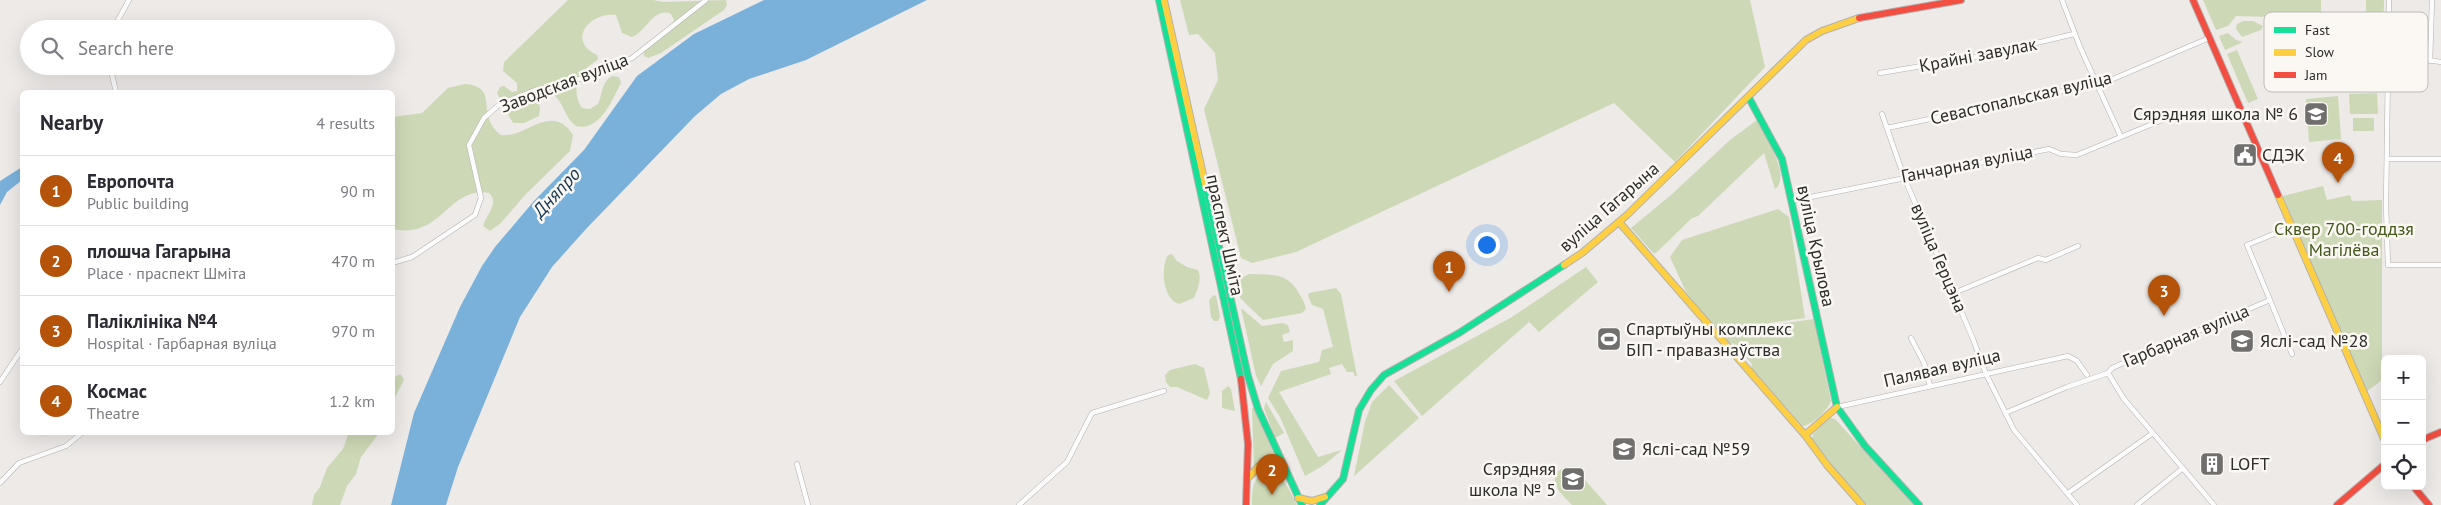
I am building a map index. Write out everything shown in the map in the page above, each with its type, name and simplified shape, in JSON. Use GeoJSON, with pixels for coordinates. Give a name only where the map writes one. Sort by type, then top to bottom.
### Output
{"type":"FeatureCollection","features":[{"type":"Feature","properties":{"kind":"main road","name":"праспект Шміта"},"geometry":{"type":"LineString","coordinates":[[1159,0],[1172,46],[1248,376],[1258,409],[1302,505]]}},
{"type":"Feature","properties":{"kind":"main road","name":"праспект Шміта"},"geometry":{"type":"LineString","coordinates":[[1164,0],[1247,416],[1246,505]]}},
{"type":"Feature","properties":{"kind":"main road","name":"вуліца Гагарына"},"geometry":{"type":"LineString","coordinates":[[1320,505],[1343,479],[1359,410],[1367,395],[1384,375],[1455,335],[1582,254],[1619,222],[1749,98],[1794,50],[1818,32],[1861,19],[1961,0]]}},
{"type":"Feature","properties":{"kind":"main road"},"geometry":{"type":"LineString","coordinates":[[2193,0],[2381,432]]}},
{"type":"Feature","properties":{"kind":"main road","name":"вуліца Крылова"},"geometry":{"type":"LineString","coordinates":[[1749,98],[1782,159],[1837,407],[1849,427],[1919,505]]}},
{"type":"Feature","properties":{"kind":"main road"},"geometry":{"type":"LineString","coordinates":[[1619,222],[1805,435],[1827,465],[1862,505]]}},
{"type":"Feature","properties":{"kind":"main road","name":"Палявая вуліца"},"geometry":{"type":"LineString","coordinates":[[1805,435],[1837,407]]}},
{"type":"Feature","properties":{"kind":"main road"},"geometry":{"type":"LineString","coordinates":[[2426,438],[2441,432]]}},
{"type":"Feature","properties":{"kind":"main road"},"geometry":{"type":"LineString","coordinates":[[1247,479],[1259,466],[1277,466],[1285,470]]}},
{"type":"Feature","properties":{"kind":"main road"},"geometry":{"type":"LineString","coordinates":[[2337,505],[2381,467]]}},
{"type":"Feature","properties":{"kind":"main road"},"geometry":{"type":"LineString","coordinates":[[2416,490],[2429,505]]}},
{"type":"Feature","properties":{"kind":"main road"},"geometry":{"type":"LineString","coordinates":[[1298,498],[1317,501],[1329,496]]}},
{"type":"Feature","properties":{"kind":"street"},"geometry":{"type":"LineString","coordinates":[[118,20],[129,0]]}},
{"type":"Feature","properties":{"kind":"street","name":"Заводская вуліца"},"geometry":{"type":"LineString","coordinates":[[395,262],[412,257],[475,215],[481,198],[469,145],[484,118],[500,104],[533,91],[584,78],[632,58],[706,0]]}},
{"type":"Feature","properties":{"kind":"street"},"geometry":{"type":"LineString","coordinates":[[2062,0],[2074,34],[2122,137]]}},
{"type":"Feature","properties":{"kind":"street"},"geometry":{"type":"LineString","coordinates":[[2432,0],[2430,61],[2441,62]]}},
{"type":"Feature","properties":{"kind":"street","name":"Крайні завулак"},"geometry":{"type":"LineString","coordinates":[[1880,73],[1982,56],[2074,34]]}},
{"type":"Feature","properties":{"kind":"street","name":"Севастопальская вуліца"},"geometry":{"type":"LineString","coordinates":[[1887,128],[2097,84],[2209,38]]}},
{"type":"Feature","properties":{"kind":"street"},"geometry":{"type":"LineString","coordinates":[[112,75],[116,90]]}},
{"type":"Feature","properties":{"kind":"street"},"geometry":{"type":"LineString","coordinates":[[2388,92],[2388,265],[2441,266]]}},
{"type":"Feature","properties":{"kind":"street","name":"вуліца Герцэна"},"geometry":{"type":"LineString","coordinates":[[1882,114],[1904,177],[1954,293],[1986,374],[2005,413],[2014,430],[2077,505]]}},
{"type":"Feature","properties":{"kind":"street","name":"Ганчарная вуліца"},"geometry":{"type":"LineString","coordinates":[[1791,201],[2049,148],[2061,154],[2077,155],[2167,118]]}},
{"type":"Feature","properties":{"kind":"street"},"geometry":{"type":"LineString","coordinates":[[2387,159],[2441,159]]}},
{"type":"Feature","properties":{"kind":"street","name":"Гарбарная вуліца"},"geometry":{"type":"LineString","coordinates":[[2005,413],[2067,387],[2108,373],[2112,368],[2270,300],[2247,246],[2291,227]]}},
{"type":"Feature","properties":{"kind":"street"},"geometry":{"type":"LineString","coordinates":[[1954,293],[2038,258],[2046,260],[2078,246]]}},
{"type":"Feature","properties":{"kind":"street"},"geometry":{"type":"LineString","coordinates":[[2270,300],[2292,354]]}},
{"type":"Feature","properties":{"kind":"street"},"geometry":{"type":"LineString","coordinates":[[1911,338],[1924,363],[1930,386]]}},
{"type":"Feature","properties":{"kind":"street"},"geometry":{"type":"LineString","coordinates":[[0,382],[20,352]]}},
{"type":"Feature","properties":{"kind":"street","name":"Палявая вуліца"},"geometry":{"type":"LineString","coordinates":[[1837,407],[2068,356],[2077,360],[2087,375]]}},
{"type":"Feature","properties":{"kind":"street"},"geometry":{"type":"LineString","coordinates":[[2108,373],[2124,399],[2214,505]]}},
{"type":"Feature","properties":{"kind":"street"},"geometry":{"type":"LineString","coordinates":[[1019,505],[1067,462],[1092,413],[1164,391]]}},
{"type":"Feature","properties":{"kind":"street"},"geometry":{"type":"LineString","coordinates":[[2068,493],[2153,433]]}},
{"type":"Feature","properties":{"kind":"street"},"geometry":{"type":"LineString","coordinates":[[0,483],[19,463],[66,446],[79,435]]}},
{"type":"Feature","properties":{"kind":"street"},"geometry":{"type":"LineString","coordinates":[[796,464],[808,505]]}},
{"type":"Feature","properties":{"kind":"street"},"geometry":{"type":"LineString","coordinates":[[2138,505],[2183,468]]}},
{"type":"Feature","properties":{"kind":"green space"},"geometry":{"type":"Polygon","coordinates":[[[568,0],[653,0],[663,2],[726,0],[727,5],[724,10],[661,53],[648,58],[644,56],[644,51],[671,26],[674,20],[671,14],[665,12],[655,16],[632,37],[622,33],[616,15],[606,15],[590,22],[585,28],[583,42],[588,49],[597,55],[598,59],[580,76],[577,98],[582,108],[590,109],[598,104],[608,79],[612,76],[619,77],[621,83],[604,113],[592,124],[584,127],[576,126],[571,122],[556,97],[545,91],[538,97],[539,116],[524,123],[513,123],[497,93],[500,87],[504,86],[512,92],[517,91],[517,83],[503,71],[504,62],[568,0]]]}},
{"type":"Feature","properties":{"kind":"green space"},"geometry":{"type":"Polygon","coordinates":[[[1180,0],[1750,0],[1765,67],[1675,162],[1614,103],[1296,252],[1252,263],[1241,258],[1204,109],[1218,80],[1215,53],[1198,34],[1189,35],[1180,0]]]}},
{"type":"Feature","properties":{"kind":"green space"},"geometry":{"type":"Polygon","coordinates":[[[2203,0],[2321,0],[2321,12],[2264,12],[2264,17],[2236,16],[2228,26],[2216,30],[2203,0]]]}},
{"type":"Feature","properties":{"kind":"green space"},"geometry":{"type":"Polygon","coordinates":[[[2366,0],[2384,0],[2384,12],[2366,12],[2366,0]]]}},
{"type":"Feature","properties":{"kind":"green space"},"geometry":{"type":"Polygon","coordinates":[[[2243,21],[2253,21],[2263,26],[2261,30],[2242,37],[2236,29],[2237,24],[2243,21]]]}},
{"type":"Feature","properties":{"kind":"green space"},"geometry":{"type":"Polygon","coordinates":[[[2228,33],[2236,40],[2243,42],[2225,50],[2219,36],[2228,33]]]}},
{"type":"Feature","properties":{"kind":"green space"},"geometry":{"type":"Polygon","coordinates":[[[2237,50],[2258,99],[2248,103],[2227,54],[2237,50]]]}},
{"type":"Feature","properties":{"kind":"green space"},"geometry":{"type":"Polygon","coordinates":[[[465,84],[476,86],[482,90],[485,96],[489,119],[493,127],[501,135],[520,132],[547,121],[556,121],[565,125],[573,135],[570,151],[525,195],[500,224],[490,231],[483,226],[493,205],[492,197],[489,193],[475,193],[464,197],[434,221],[423,227],[410,230],[395,229],[395,117],[422,113],[448,88],[465,84]]]}},
{"type":"Feature","properties":{"kind":"green space"},"geometry":{"type":"Polygon","coordinates":[[[2377,93],[2378,114],[2350,114],[2349,94],[2377,93]]]}},
{"type":"Feature","properties":{"kind":"green space"},"geometry":{"type":"Polygon","coordinates":[[[2338,96],[2341,139],[2309,142],[2306,99],[2338,96]]]}},
{"type":"Feature","properties":{"kind":"green space"},"geometry":{"type":"Polygon","coordinates":[[[2353,118],[2374,118],[2374,131],[2353,131],[2353,118]]]}},
{"type":"Feature","properties":{"kind":"green space"},"geometry":{"type":"Polygon","coordinates":[[[1757,120],[1779,165],[1779,183],[1775,189],[1764,153],[1698,216],[1692,218],[1656,253],[1653,253],[1631,228],[1671,195],[1730,140],[1757,120]]]}},
{"type":"Feature","properties":{"kind":"green space","name":"Сквер 700-годдзя Магілёва"},"geometry":{"type":"Polygon","coordinates":[[[2323,186],[2327,200],[2350,195],[2352,201],[2382,200],[2381,381],[2366,392],[2283,196],[2323,186]]]}},
{"type":"Feature","properties":{"kind":"green space"},"geometry":{"type":"Polygon","coordinates":[[[1778,209],[1789,217],[1805,318],[1733,328],[1714,327],[1686,292],[1670,257],[1682,240],[1778,209]]]}},
{"type":"Feature","properties":{"kind":"green space"},"geometry":{"type":"Polygon","coordinates":[[[1172,254],[1177,261],[1187,267],[1198,270],[1200,277],[1194,298],[1179,304],[1169,296],[1164,283],[1164,268],[1168,255],[1172,254]]]}},
{"type":"Feature","properties":{"kind":"green space"},"geometry":{"type":"Polygon","coordinates":[[[1586,267],[1598,282],[1539,332],[1529,322],[1422,416],[1394,381],[1512,317],[1586,267]]]}},
{"type":"Feature","properties":{"kind":"green space"},"geometry":{"type":"Polygon","coordinates":[[[1249,274],[1279,276],[1290,282],[1303,300],[1306,309],[1302,313],[1263,320],[1241,299],[1237,292],[1241,278],[1249,274]]]}},
{"type":"Feature","properties":{"kind":"green space"},"geometry":{"type":"Polygon","coordinates":[[[1336,288],[1341,294],[1357,376],[1353,372],[1347,372],[1342,364],[1329,368],[1331,374],[1279,392],[1318,457],[1342,450],[1324,465],[1305,476],[1280,417],[1268,398],[1281,371],[1319,362],[1322,350],[1333,347],[1323,309],[1312,305],[1308,296],[1309,293],[1336,288]]]}},
{"type":"Feature","properties":{"kind":"green space"},"geometry":{"type":"Polygon","coordinates":[[[1214,295],[1216,296],[1220,316],[1218,321],[1214,321],[1211,317],[1209,300],[1214,295]]]}},
{"type":"Feature","properties":{"kind":"green space"},"geometry":{"type":"Polygon","coordinates":[[[1241,308],[1262,326],[1282,323],[1288,325],[1290,332],[1282,335],[1284,342],[1293,340],[1293,351],[1273,364],[1261,386],[1256,376],[1241,308]]]}},
{"type":"Feature","properties":{"kind":"green space"},"geometry":{"type":"Polygon","coordinates":[[[1814,319],[1831,401],[1827,409],[1819,417],[1803,426],[1751,368],[1752,364],[1733,343],[1730,344],[1719,333],[1814,319]]]}},
{"type":"Feature","properties":{"kind":"green space"},"geometry":{"type":"Polygon","coordinates":[[[1195,364],[1204,368],[1210,393],[1207,400],[1177,387],[1170,387],[1166,382],[1165,375],[1170,370],[1195,364]]]}},
{"type":"Feature","properties":{"kind":"green space"},"geometry":{"type":"Polygon","coordinates":[[[400,374],[404,379],[395,397],[395,377],[400,374]]]}},
{"type":"Feature","properties":{"kind":"green space"},"geometry":{"type":"Polygon","coordinates":[[[1389,385],[1419,418],[1354,476],[1365,422],[1372,402],[1389,385]]]}},
{"type":"Feature","properties":{"kind":"green space"},"geometry":{"type":"Polygon","coordinates":[[[1228,386],[1231,389],[1235,411],[1222,408],[1222,391],[1228,386]]]}},
{"type":"Feature","properties":{"kind":"green space"},"geometry":{"type":"Polygon","coordinates":[[[1266,402],[1284,433],[1275,438],[1264,408],[1266,402]]]}},
{"type":"Feature","properties":{"kind":"green space"},"geometry":{"type":"Polygon","coordinates":[[[1254,407],[1277,462],[1265,462],[1254,467],[1252,409],[1254,407]]]}},
{"type":"Feature","properties":{"kind":"green space"},"geometry":{"type":"Polygon","coordinates":[[[1830,418],[1835,419],[1914,505],[1867,505],[1811,442],[1813,434],[1830,418]]]}},
{"type":"Feature","properties":{"kind":"green space"},"geometry":{"type":"Polygon","coordinates":[[[348,435],[378,435],[361,457],[356,474],[347,486],[340,505],[312,505],[314,495],[320,487],[327,468],[343,449],[348,435]]]}},
{"type":"Feature","properties":{"kind":"green space"},"geometry":{"type":"Polygon","coordinates":[[[1572,468],[1578,472],[1607,505],[1572,505],[1559,491],[1556,486],[1555,477],[1561,469],[1572,468]]]}},
{"type":"Feature","properties":{"kind":"green space"},"geometry":{"type":"Polygon","coordinates":[[[1265,471],[1277,475],[1285,483],[1297,505],[1252,505],[1255,482],[1265,471]]]}},
{"type":"Feature","properties":{"kind":"water","name":"Дняпро"},"geometry":{"type":"Polygon","coordinates":[[[764,0],[927,0],[806,60],[749,79],[721,94],[695,116],[552,267],[520,317],[458,467],[446,505],[391,505],[414,413],[460,307],[482,266],[495,247],[534,201],[584,150],[637,76],[694,34],[764,0]]]}},
{"type":"Feature","properties":{"kind":"water"},"geometry":{"type":"Polygon","coordinates":[[[20,168],[20,182],[7,192],[0,205],[0,181],[20,168]]]}},
{"type":"Feature","properties":{"kind":"traffic: fast"},"geometry":{"type":"LineString","coordinates":[[1159,0],[1241,379]]}},
{"type":"Feature","properties":{"kind":"traffic: fast"},"geometry":{"type":"LineString","coordinates":[[1749,98],[1782,159],[1837,407],[1865,446],[1919,505]]}},
{"type":"Feature","properties":{"kind":"traffic: fast"},"geometry":{"type":"LineString","coordinates":[[1206,188],[1248,376],[1258,409],[1302,505]]}},
{"type":"Feature","properties":{"kind":"traffic: fast"},"geometry":{"type":"LineString","coordinates":[[1320,505],[1343,479],[1359,410],[1371,390],[1384,375],[1459,333],[1564,265]]}},
{"type":"Feature","properties":{"kind":"traffic: slow"},"geometry":{"type":"LineString","coordinates":[[1164,0],[1206,188]]}},
{"type":"Feature","properties":{"kind":"traffic: slow"},"geometry":{"type":"LineString","coordinates":[[1564,265],[1582,253],[1627,215],[1806,40],[1822,31],[1859,18]]}},
{"type":"Feature","properties":{"kind":"traffic: slow"},"geometry":{"type":"LineString","coordinates":[[2278,195],[2381,432]]}},
{"type":"Feature","properties":{"kind":"traffic: slow"},"geometry":{"type":"LineString","coordinates":[[1619,222],[1805,435],[1827,465],[1862,505]]}},
{"type":"Feature","properties":{"kind":"traffic: slow"},"geometry":{"type":"LineString","coordinates":[[1805,435],[1837,407]]}},
{"type":"Feature","properties":{"kind":"traffic: slow"},"geometry":{"type":"LineString","coordinates":[[1247,479],[1259,466],[1277,466],[1284,470]]}},
{"type":"Feature","properties":{"kind":"traffic: slow"},"geometry":{"type":"LineString","coordinates":[[1298,498],[1312,501],[1325,497]]}},
{"type":"Feature","properties":{"kind":"traffic: jam"},"geometry":{"type":"LineString","coordinates":[[1859,18],[1961,0]]}},
{"type":"Feature","properties":{"kind":"traffic: jam"},"geometry":{"type":"LineString","coordinates":[[2193,0],[2278,195]]}},
{"type":"Feature","properties":{"kind":"traffic: jam"},"geometry":{"type":"LineString","coordinates":[[1241,379],[1248,444],[1246,505]]}},
{"type":"Feature","properties":{"kind":"traffic: jam"},"geometry":{"type":"LineString","coordinates":[[2426,438],[2441,432]]}},
{"type":"Feature","properties":{"kind":"traffic: jam"},"geometry":{"type":"LineString","coordinates":[[2337,505],[2381,467]]}},
{"type":"Feature","properties":{"kind":"traffic: jam"},"geometry":{"type":"LineString","coordinates":[[2416,490],[2429,505]]}},
{"type":"Feature","properties":{"kind":"place","name":"Сярэдняя школа № 6"},"geometry":{"type":"Point","coordinates":[2316,114]}},
{"type":"Feature","properties":{"kind":"place","name":"СДЭК"},"geometry":{"type":"Point","coordinates":[2245,155]}},
{"type":"Feature","properties":{"kind":"place","name":"Космас"},"geometry":{"type":"Point","coordinates":[2338,183]}},
{"type":"Feature","properties":{"kind":"place","name":"Европочта"},"geometry":{"type":"Point","coordinates":[1449,292]}},
{"type":"Feature","properties":{"kind":"place","name":"Паліклініка №4"},"geometry":{"type":"Point","coordinates":[2164,316]}},
{"type":"Feature","properties":{"kind":"place","name":"Спартыўны комплекс БІП - правазнаўства"},"geometry":{"type":"Point","coordinates":[1609,339]}},
{"type":"Feature","properties":{"kind":"place","name":"Яслі-сад №28"},"geometry":{"type":"Point","coordinates":[2242,341]}},
{"type":"Feature","properties":{"kind":"place","name":"Яслі-сад №59"},"geometry":{"type":"Point","coordinates":[1624,449]}},
{"type":"Feature","properties":{"kind":"place","name":"LOFT"},"geometry":{"type":"Point","coordinates":[2212,464]}},
{"type":"Feature","properties":{"kind":"place","name":"Сярэдняя школа № 5"},"geometry":{"type":"Point","coordinates":[1573,479]}},
{"type":"Feature","properties":{"kind":"place","name":"плошча Гагарына"},"geometry":{"type":"Point","coordinates":[1272,495]}}]}
